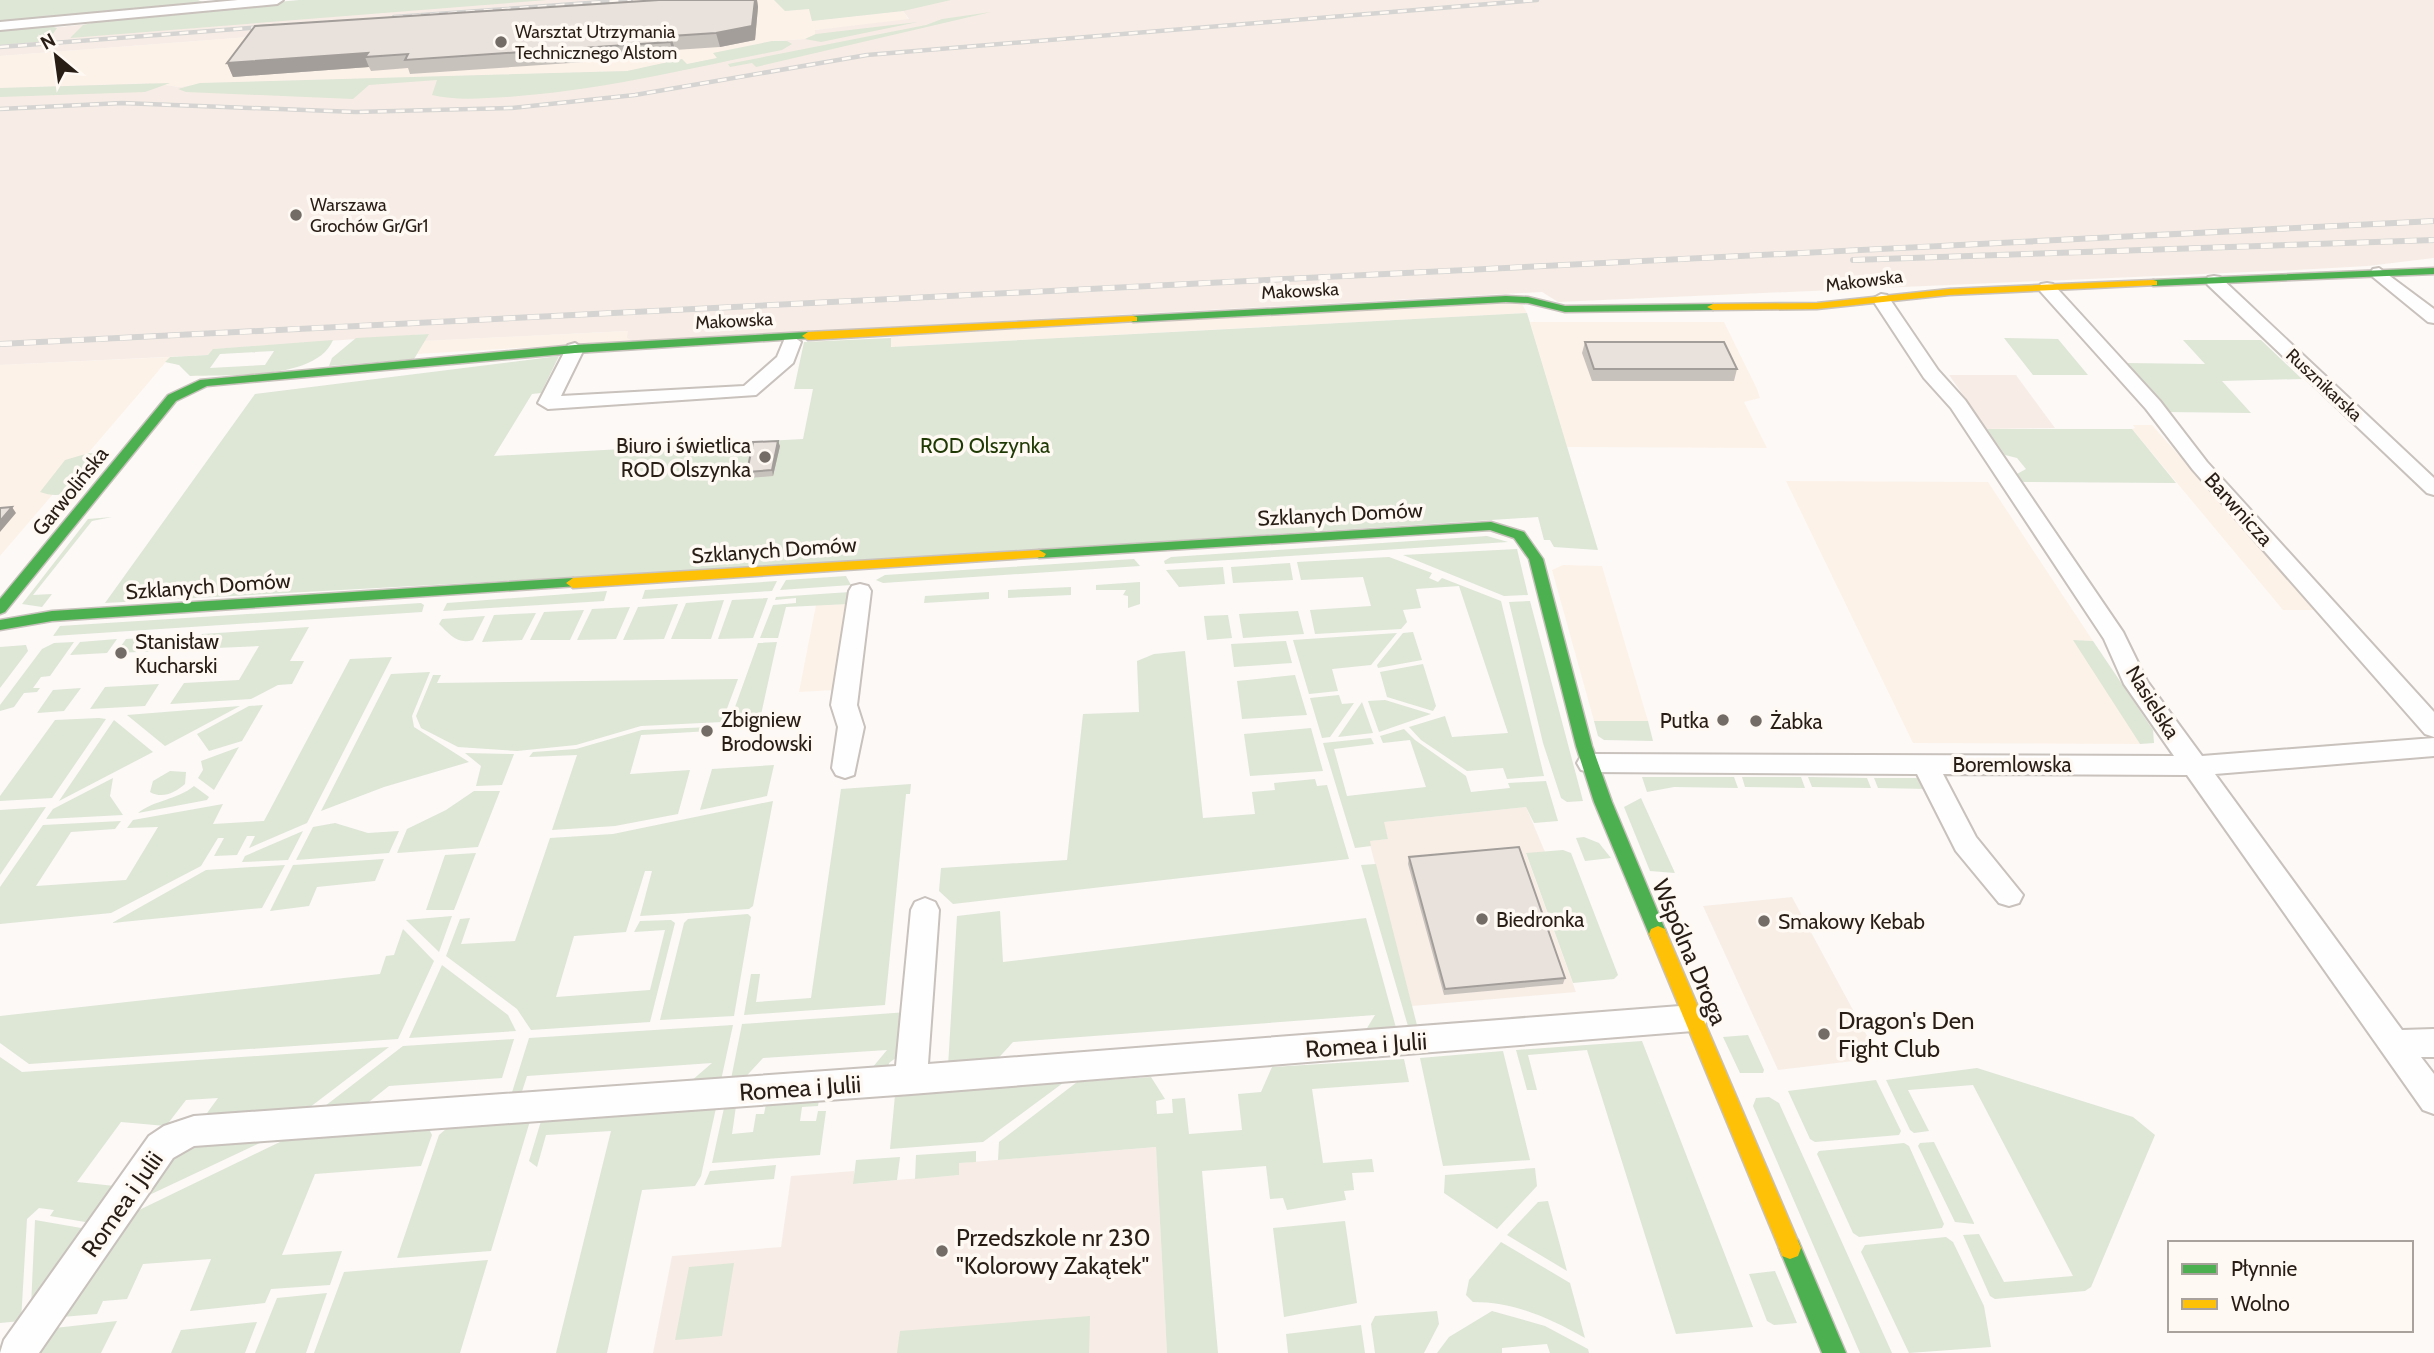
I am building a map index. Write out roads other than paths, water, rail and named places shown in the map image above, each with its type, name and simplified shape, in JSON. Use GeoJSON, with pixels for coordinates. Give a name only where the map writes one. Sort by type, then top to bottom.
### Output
{"type":"FeatureCollection","features":[{"type":"Feature","properties":{"kind":"street"},"geometry":{"type":"LineString","coordinates":[[0,26],[277,0]]}},
{"type":"Feature","properties":{"kind":"street","name":"Makowska"},"geometry":{"type":"LineString","coordinates":[[172,398],[192,386],[223,381],[575,349],[793,340],[1506,299],[1528,300],[1565,309],[1817,306],[1949,292],[2434,271]]}},
{"type":"Feature","properties":{"kind":"street"},"geometry":{"type":"LineString","coordinates":[[2379,273],[2434,318]]}},
{"type":"Feature","properties":{"kind":"street","name":"Rusznikarska"},"geometry":{"type":"LineString","coordinates":[[2214,281],[2434,489]]}},
{"type":"Feature","properties":{"kind":"street","name":"Barwnicza"},"geometry":{"type":"LineString","coordinates":[[2047,288],[2153,405],[2200,466],[2434,728]]}},
{"type":"Feature","properties":{"kind":"street","name":"Nasielska"},"geometry":{"type":"LineString","coordinates":[[1881,299],[2003,471],[2115,638],[2136,684],[2434,1100]]}},
{"type":"Feature","properties":{"kind":"street"},"geometry":{"type":"LineString","coordinates":[[575,349],[548,403],[750,391],[786,359],[793,340]]}},
{"type":"Feature","properties":{"kind":"street","name":"Garwolińska"},"geometry":{"type":"LineString","coordinates":[[0,609],[172,398]]}},
{"type":"Feature","properties":{"kind":"street","name":"Szklanych Domów"},"geometry":{"type":"LineString","coordinates":[[0,625],[52,616],[1491,526],[1505,528],[1524,537],[1536,559]]}},
{"type":"Feature","properties":{"kind":"street","name":"Wspólna Droga"},"geometry":{"type":"LineString","coordinates":[[1536,559],[1590,763],[1693,1018],[1834,1353]]}},
{"type":"Feature","properties":{"kind":"street"},"geometry":{"type":"LineString","coordinates":[[845,768],[851,726],[844,705],[860,591]]}},
{"type":"Feature","properties":{"kind":"street","name":"Boremlowska"},"geometry":{"type":"LineString","coordinates":[[1590,763],[2196,766],[2434,747]]}},
{"type":"Feature","properties":{"kind":"street"},"geometry":{"type":"LineString","coordinates":[[1925,764],[1966,844],[2009,895]]}},
{"type":"Feature","properties":{"kind":"street"},"geometry":{"type":"LineString","coordinates":[[911,1080],[925,910]]}},
{"type":"Feature","properties":{"kind":"street","name":"Romea i Julii"},"geometry":{"type":"LineString","coordinates":[[18,1353],[161,1147],[184,1134],[1693,1018]]}},
{"type":"Feature","properties":{"kind":"street"},"geometry":{"type":"LineString","coordinates":[[2395,1045],[2434,1043]]}},
{"type":"Feature","properties":{"kind":"railway"},"geometry":{"type":"LineString","coordinates":[[394,17],[631,0]]}},
{"type":"Feature","properties":{"kind":"railway"},"geometry":{"type":"LineString","coordinates":[[0,109],[122,103],[356,112],[512,108],[635,95],[867,55],[1537,0]]}},
{"type":"Feature","properties":{"kind":"railway"},"geometry":{"type":"LineString","coordinates":[[0,47],[275,26]]}},
{"type":"Feature","properties":{"kind":"railway"},"geometry":{"type":"LineString","coordinates":[[0,344],[2434,221]]}},
{"type":"Feature","properties":{"kind":"railway"},"geometry":{"type":"LineString","coordinates":[[1853,260],[2434,240]]}},
{"type":"Feature","properties":{"kind":"place","name":"Warsztat Utrzymania Technicznego Alstom"},"geometry":{"type":"Point","coordinates":[501,42]}},
{"type":"Feature","properties":{"kind":"place","name":"Warszawa Grochów Gr/Gr1"},"geometry":{"type":"Point","coordinates":[296,215]}},
{"type":"Feature","properties":{"kind":"place","name":"Biuro i świetlica ROD Olszynka"},"geometry":{"type":"Point","coordinates":[765,457]}},
{"type":"Feature","properties":{"kind":"place","name":"Stanisław Kucharski"},"geometry":{"type":"Point","coordinates":[121,653]}},
{"type":"Feature","properties":{"kind":"place","name":"Putka"},"geometry":{"type":"Point","coordinates":[1723,720]}},
{"type":"Feature","properties":{"kind":"place","name":"Żabka"},"geometry":{"type":"Point","coordinates":[1756,721]}},
{"type":"Feature","properties":{"kind":"place","name":"Zbigniew Brodowski"},"geometry":{"type":"Point","coordinates":[707,731]}},
{"type":"Feature","properties":{"kind":"place","name":"Biedronka"},"geometry":{"type":"Point","coordinates":[1482,919]}},
{"type":"Feature","properties":{"kind":"place","name":"Smakowy Kebab"},"geometry":{"type":"Point","coordinates":[1764,921]}},
{"type":"Feature","properties":{"kind":"place","name":"Dragon's Den Fight Club"},"geometry":{"type":"Point","coordinates":[1824,1034]}},
{"type":"Feature","properties":{"kind":"place","name":"Przedszkole nr 230 \"Kolorowy Zakątek\""},"geometry":{"type":"Point","coordinates":[942,1251]}},
{"type":"Feature","properties":{"kind":"park label","name":"ROD Olszynka"},"geometry":{"type":"Point","coordinates":[985,445]}}]}
